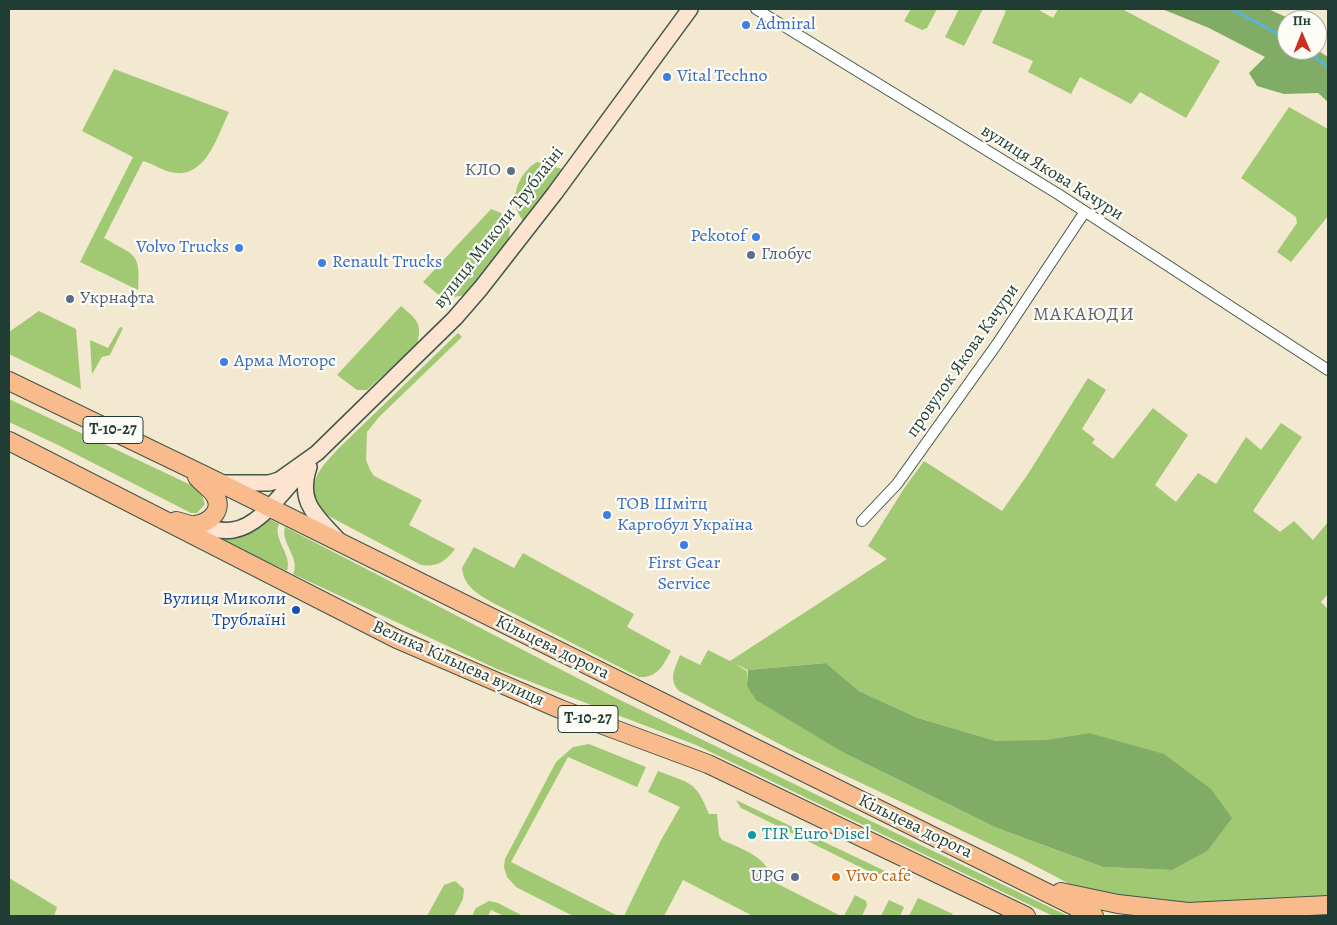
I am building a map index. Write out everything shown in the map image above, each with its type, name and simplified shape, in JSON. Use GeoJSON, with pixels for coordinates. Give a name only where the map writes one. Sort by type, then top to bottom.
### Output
{"type":"FeatureCollection","features":[{"type":"Feature","properties":{"kind":"highway","name":"Кільцева дорога"},"geometry":{"type":"LineString","coordinates":[[9,381],[268,506],[1094,916]]}},
{"type":"Feature","properties":{"kind":"highway","name":"Велика Кільцева вулиця"},"geometry":{"type":"LineString","coordinates":[[9,441],[397,639],[560,709],[708,764],[1026,916]]}},
{"type":"Feature","properties":{"kind":"highway"},"geometry":{"type":"LineString","coordinates":[[154,515],[194,525],[211,520],[216,514],[218,503],[215,494],[184,465]]}},
{"type":"Feature","properties":{"kind":"highway"},"geometry":{"type":"LineString","coordinates":[[1037,888],[1118,904],[1188,912],[1328,905]]}},
{"type":"Feature","properties":{"kind":"highway"},"geometry":{"type":"LineString","coordinates":[[1303,916],[1328,912]]}},
{"type":"Feature","properties":{"kind":"main road","name":"вулиця Миколи Трублаїні"},"geometry":{"type":"LineString","coordinates":[[221,483],[269,483],[279,480],[313,459],[454,318],[481,288],[555,193],[690,9]]}},
{"type":"Feature","properties":{"kind":"main road"},"geometry":{"type":"LineString","coordinates":[[194,525],[219,530],[234,530],[257,518],[313,459]]}},
{"type":"Feature","properties":{"kind":"main road"},"geometry":{"type":"LineString","coordinates":[[313,459],[304,481],[306,498],[310,508],[340,542]]}},
{"type":"Feature","properties":{"kind":"street","name":"вулиця Якова Качури"},"geometry":{"type":"LineString","coordinates":[[756,9],[1058,194],[1084,213],[1328,370]]}},
{"type":"Feature","properties":{"kind":"street","name":"провулок Якова Качури"},"geometry":{"type":"LineString","coordinates":[[862,521],[897,484],[997,344],[1084,213]]}},
{"type":"Feature","properties":{"kind":"green space"},"geometry":{"type":"Polygon","coordinates":[[[911,9],[937,9],[927,28],[922,30],[904,21],[911,9]]]}},
{"type":"Feature","properties":{"kind":"green space"},"geometry":{"type":"Polygon","coordinates":[[[959,9],[983,9],[964,46],[945,37],[959,9]]]}},
{"type":"Feature","properties":{"kind":"green space"},"geometry":{"type":"Polygon","coordinates":[[[1001,9],[1037,9],[1053,18],[1058,9],[1122,9],[1220,61],[1186,118],[1140,92],[1131,104],[1080,77],[1071,94],[1028,72],[1033,61],[992,43],[1006,11],[1001,9]]]}},
{"type":"Feature","properties":{"kind":"green space"},"geometry":{"type":"Polygon","coordinates":[[[1162,9],[1268,9],[1277,13],[1277,60],[1327,60],[1328,57],[1328,102],[1318,93],[1284,94],[1257,86],[1249,73],[1265,57],[1209,28],[1162,9]]]}},
{"type":"Feature","properties":{"kind":"green space"},"geometry":{"type":"Polygon","coordinates":[[[114,69],[229,112],[216,142],[196,168],[187,172],[176,173],[143,161],[104,238],[133,256],[138,268],[138,290],[80,262],[133,157],[82,131],[114,69]]]}},
{"type":"Feature","properties":{"kind":"green space"},"geometry":{"type":"Polygon","coordinates":[[[1289,107],[1328,129],[1328,216],[1291,262],[1277,252],[1297,223],[1296,217],[1241,178],[1289,107]]]}},
{"type":"Feature","properties":{"kind":"green space"},"geometry":{"type":"Polygon","coordinates":[[[537,162],[562,169],[525,225],[515,200],[517,187],[527,170],[537,162]]]}},
{"type":"Feature","properties":{"kind":"green space"},"geometry":{"type":"Polygon","coordinates":[[[491,209],[501,213],[510,230],[508,242],[464,295],[444,299],[423,282],[491,209]]]}},
{"type":"Feature","properties":{"kind":"green space"},"geometry":{"type":"Polygon","coordinates":[[[401,306],[411,314],[419,326],[417,344],[367,390],[357,390],[337,375],[401,306]]]}},
{"type":"Feature","properties":{"kind":"green space"},"geometry":{"type":"Polygon","coordinates":[[[39,311],[76,329],[81,389],[9,354],[9,332],[39,311]]]}},
{"type":"Feature","properties":{"kind":"green space"},"geometry":{"type":"Polygon","coordinates":[[[120,327],[123,328],[110,355],[102,357],[92,374],[90,340],[108,348],[120,327]]]}},
{"type":"Feature","properties":{"kind":"green space"},"geometry":{"type":"Polygon","coordinates":[[[458,333],[462,337],[379,417],[367,432],[366,460],[374,476],[422,500],[409,525],[455,549],[440,563],[421,565],[323,513],[316,503],[313,494],[314,486],[316,477],[333,454],[458,333]]]}},
{"type":"Feature","properties":{"kind":"green space"},"geometry":{"type":"Polygon","coordinates":[[[1088,378],[1106,390],[1082,429],[1095,439],[1092,443],[1113,459],[1153,408],[1188,435],[1155,485],[1176,502],[1198,473],[1216,484],[1246,437],[1261,450],[1281,423],[1302,437],[1253,511],[1280,532],[1294,521],[1313,540],[1328,522],[1328,594],[1321,602],[1328,609],[1328,900],[1309,901],[1306,916],[1131,916],[1020,858],[789,749],[679,691],[676,687],[673,678],[680,655],[700,665],[708,650],[730,661],[887,559],[868,546],[905,487],[924,461],[1002,511],[1028,474],[1088,378]],[[734,663],[747,671],[747,686],[846,754],[997,828],[1103,867],[1172,870],[1089,733],[1042,741],[996,741],[918,718],[859,691],[826,663],[748,670],[734,663]]]}},
{"type":"Feature","properties":{"kind":"green space"},"geometry":{"type":"Polygon","coordinates":[[[9,399],[195,487],[201,493],[205,504],[197,513],[191,513],[9,422],[9,399]]]}},
{"type":"Feature","properties":{"kind":"green space"},"geometry":{"type":"Polygon","coordinates":[[[265,517],[279,524],[278,535],[287,559],[287,571],[223,541],[223,538],[265,517]]]}},
{"type":"Feature","properties":{"kind":"green space"},"geometry":{"type":"Polygon","coordinates":[[[285,527],[618,699],[1068,916],[1053,916],[696,745],[497,669],[293,574],[295,568],[293,556],[285,539],[285,527]]]}},
{"type":"Feature","properties":{"kind":"green space"},"geometry":{"type":"Polygon","coordinates":[[[474,547],[514,568],[523,553],[634,614],[627,627],[671,651],[659,670],[646,677],[639,677],[495,604],[469,586],[463,575],[462,568],[474,547]]]}},
{"type":"Feature","properties":{"kind":"green space"},"geometry":{"type":"Polygon","coordinates":[[[826,663],[859,691],[918,718],[996,741],[1046,740],[1089,733],[1164,754],[1211,789],[1232,818],[1207,851],[1172,870],[1103,867],[997,828],[846,754],[756,700],[747,686],[748,670],[826,663]]]}},
{"type":"Feature","properties":{"kind":"green space"},"geometry":{"type":"Polygon","coordinates":[[[589,744],[646,767],[637,787],[568,757],[511,862],[618,916],[573,916],[516,887],[507,877],[504,867],[505,859],[556,762],[573,747],[589,744]]]}},
{"type":"Feature","properties":{"kind":"green space"},"geometry":{"type":"Polygon","coordinates":[[[658,771],[691,785],[700,795],[709,814],[717,814],[719,835],[722,840],[760,860],[770,872],[772,881],[841,916],[753,916],[683,880],[664,916],[624,916],[660,842],[680,807],[648,792],[658,771]]]}},
{"type":"Feature","properties":{"kind":"green space"},"geometry":{"type":"Polygon","coordinates":[[[736,800],[885,871],[880,874],[874,874],[741,808],[736,800]]]}},
{"type":"Feature","properties":{"kind":"green space"},"geometry":{"type":"Polygon","coordinates":[[[9,878],[57,907],[54,916],[9,916],[9,878]]]}},
{"type":"Feature","properties":{"kind":"green space"},"geometry":{"type":"Polygon","coordinates":[[[455,881],[464,889],[463,899],[454,916],[427,916],[444,885],[455,881]]]}},
{"type":"Feature","properties":{"kind":"green space"},"geometry":{"type":"Polygon","coordinates":[[[855,895],[866,901],[867,905],[862,916],[844,916],[855,895]]]}},
{"type":"Feature","properties":{"kind":"green space"},"geometry":{"type":"Polygon","coordinates":[[[918,898],[953,914],[951,916],[909,916],[918,898]]]}},
{"type":"Feature","properties":{"kind":"green space"},"geometry":{"type":"Polygon","coordinates":[[[889,900],[904,907],[900,916],[881,916],[889,900]]]}},
{"type":"Feature","properties":{"kind":"green space"},"geometry":{"type":"Polygon","coordinates":[[[489,901],[498,903],[523,916],[504,916],[491,910],[488,916],[472,916],[476,908],[489,901]]]}},
{"type":"Feature","properties":{"kind":"waterway"},"geometry":{"type":"LineString","coordinates":[[1232,9],[1277,34]]}},
{"type":"Feature","properties":{"kind":"waterway"},"geometry":{"type":"LineString","coordinates":[[1319,60],[1328,66]]}},
{"type":"Feature","properties":{"kind":"place","name":"Admiral"},"geometry":{"type":"Point","coordinates":[746,25]}},
{"type":"Feature","properties":{"kind":"place","name":"Vital Techno"},"geometry":{"type":"Point","coordinates":[667,77]}},
{"type":"Feature","properties":{"kind":"place","name":"КЛО"},"geometry":{"type":"Point","coordinates":[511,171]}},
{"type":"Feature","properties":{"kind":"place","name":"Pekotof"},"geometry":{"type":"Point","coordinates":[756,237]}},
{"type":"Feature","properties":{"kind":"place","name":"Volvo Trucks"},"geometry":{"type":"Point","coordinates":[239,248]}},
{"type":"Feature","properties":{"kind":"place","name":"Глобус"},"geometry":{"type":"Point","coordinates":[751,255]}},
{"type":"Feature","properties":{"kind":"place","name":"Renault Trucks"},"geometry":{"type":"Point","coordinates":[322,263]}},
{"type":"Feature","properties":{"kind":"place","name":"Укрнафта"},"geometry":{"type":"Point","coordinates":[70,299]}},
{"type":"Feature","properties":{"kind":"place","name":"Арма Моторс"},"geometry":{"type":"Point","coordinates":[224,362]}},
{"type":"Feature","properties":{"kind":"place","name":"ТОВ Шмітц Каргобул Україна"},"geometry":{"type":"Point","coordinates":[607,515]}},
{"type":"Feature","properties":{"kind":"place","name":"First Gear Service"},"geometry":{"type":"Point","coordinates":[684,545]}},
{"type":"Feature","properties":{"kind":"place","name":"Вулиця Миколи Трублаїні"},"geometry":{"type":"Point","coordinates":[296,610]}},
{"type":"Feature","properties":{"kind":"place","name":"TIR Euro Disel"},"geometry":{"type":"Point","coordinates":[752,835]}},
{"type":"Feature","properties":{"kind":"place","name":"UPG"},"geometry":{"type":"Point","coordinates":[795,877]}},
{"type":"Feature","properties":{"kind":"place","name":"Vivo cafe"},"geometry":{"type":"Point","coordinates":[836,877]}},
{"type":"Feature","properties":{"kind":"district","name":"МАКАЮДИ"},"geometry":{"type":"Point","coordinates":[1084,315]}}]}
